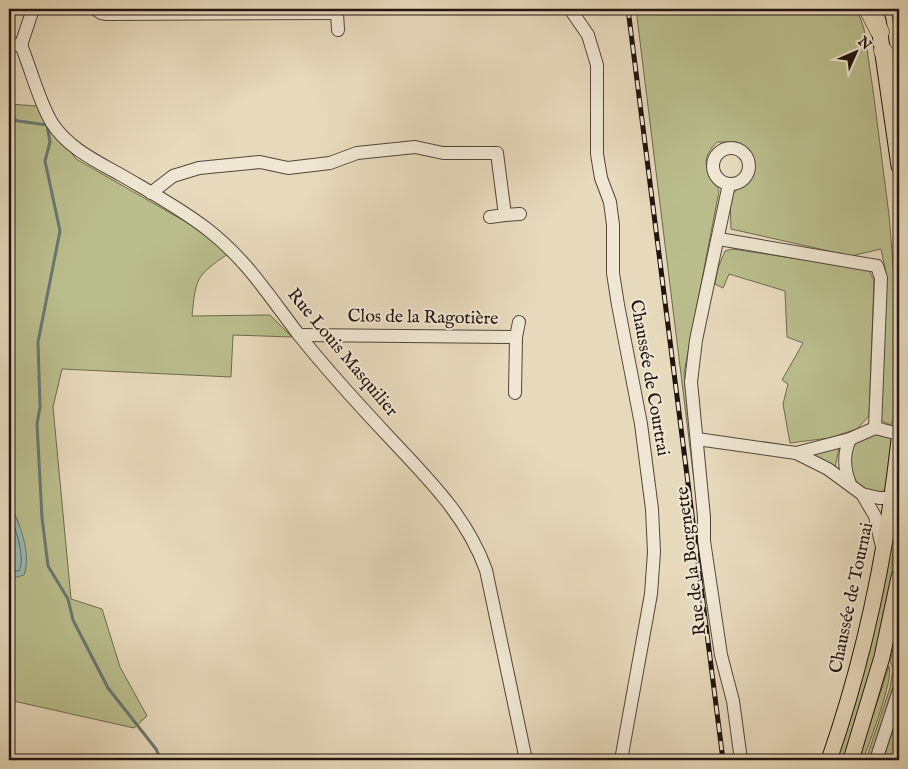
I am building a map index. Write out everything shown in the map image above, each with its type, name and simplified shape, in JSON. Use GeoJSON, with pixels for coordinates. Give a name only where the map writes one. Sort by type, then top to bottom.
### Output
{"type":"FeatureCollection","features":[{"type":"Feature","properties":{"kind":"highway"},"geometry":{"type":"LineString","coordinates":[[868,9],[880,32]]}},
{"type":"Feature","properties":{"kind":"highway"},"geometry":{"type":"LineString","coordinates":[[883,51],[899,72]]}},
{"type":"Feature","properties":{"kind":"main road"},"geometry":{"type":"LineString","coordinates":[[876,9],[899,166]]}},
{"type":"Feature","properties":{"kind":"main road","name":"Chaussée de Tournai"},"geometry":{"type":"LineString","coordinates":[[829,760],[866,635],[896,498],[899,440]]}},
{"type":"Feature","properties":{"kind":"main road"},"geometry":{"type":"LineString","coordinates":[[851,760],[882,657],[899,577]]}},
{"type":"Feature","properties":{"kind":"street"},"geometry":{"type":"LineString","coordinates":[[15,45],[33,9]]}},
{"type":"Feature","properties":{"kind":"street"},"geometry":{"type":"LineString","coordinates":[[95,9],[107,14],[338,11],[338,30]]}},
{"type":"Feature","properties":{"kind":"street","name":"Chaussée de Courtrai"},"geometry":{"type":"LineString","coordinates":[[570,9],[588,35],[597,66],[597,154],[601,178],[610,202],[614,225],[613,273],[642,424],[652,509],[654,552],[651,594],[621,760]]}},
{"type":"Feature","properties":{"kind":"street","name":"Rue Louis Masquilier"},"geometry":{"type":"LineString","coordinates":[[15,45],[51,121],[64,137],[79,151],[152,193],[208,230],[236,255],[261,282],[299,335],[421,471],[470,533],[486,570],[526,760]]}},
{"type":"Feature","properties":{"kind":"street"},"geometry":{"type":"LineString","coordinates":[[152,193],[164,181],[190,170],[260,162],[288,168],[330,163],[357,153],[415,147],[443,153],[497,154],[505,215]]}},
{"type":"Feature","properties":{"kind":"street","name":"Rue de la Borgnette"},"geometry":{"type":"LineString","coordinates":[[729,184],[719,239],[696,340],[691,382],[704,517],[704,542],[721,655],[733,701],[741,760]]}},
{"type":"Feature","properties":{"kind":"street"},"geometry":{"type":"LineString","coordinates":[[490,217],[520,214]]}},
{"type":"Feature","properties":{"kind":"street"},"geometry":{"type":"LineString","coordinates":[[719,239],[877,266],[881,278],[876,428]]}},
{"type":"Feature","properties":{"kind":"street","name":"Clos de la Ragotière"},"geometry":{"type":"LineString","coordinates":[[515,393],[516,337],[519,322]]}},
{"type":"Feature","properties":{"kind":"street","name":"Clos de la Ragotière"},"geometry":{"type":"LineString","coordinates":[[299,335],[516,337]]}},
{"type":"Feature","properties":{"kind":"street"},"geometry":{"type":"LineString","coordinates":[[796,453],[850,439],[876,428],[899,434]]}},
{"type":"Feature","properties":{"kind":"street"},"geometry":{"type":"LineString","coordinates":[[697,439],[796,453],[850,484],[862,494],[875,516],[883,553]]}},
{"type":"Feature","properties":{"kind":"street"},"geometry":{"type":"LineString","coordinates":[[850,439],[844,459],[845,471],[850,484]]}},
{"type":"Feature","properties":{"kind":"street"},"geometry":{"type":"LineString","coordinates":[[862,494],[896,498]]}},
{"type":"Feature","properties":{"kind":"street"},"geometry":{"type":"LineString","coordinates":[[889,626],[899,611]]}},
{"type":"Feature","properties":{"kind":"street"},"geometry":{"type":"LineString","coordinates":[[876,760],[899,690]]}},
{"type":"Feature","properties":{"kind":"green space"},"geometry":{"type":"Polygon","coordinates":[[[636,9],[857,9],[864,29],[889,215],[895,289],[895,414],[891,425],[880,420],[886,273],[881,249],[851,256],[731,229],[730,197],[752,173],[754,158],[737,142],[717,142],[710,150],[706,162],[719,191],[684,373],[697,471],[694,480],[636,9]]]}},
{"type":"Feature","properties":{"kind":"green space"},"geometry":{"type":"Polygon","coordinates":[[[891,9],[897,9],[899,54],[898,49],[891,9]]]}},
{"type":"Feature","properties":{"kind":"green space"},"geometry":{"type":"Polygon","coordinates":[[[9,104],[37,106],[76,159],[200,230],[228,254],[209,268],[199,279],[196,286],[192,316],[270,315],[292,337],[233,335],[231,377],[62,369],[53,407],[71,599],[102,609],[120,667],[147,716],[134,728],[9,700],[9,574],[13,578],[19,524],[9,501],[9,104]]]}},
{"type":"Feature","properties":{"kind":"green space"},"geometry":{"type":"Polygon","coordinates":[[[733,249],[869,270],[874,281],[869,416],[857,429],[829,438],[790,443],[783,404],[788,384],[782,380],[803,343],[787,337],[785,291],[729,274],[723,288],[715,284],[718,268],[725,251],[733,249]]]}},
{"type":"Feature","properties":{"kind":"green space"},"geometry":{"type":"Polygon","coordinates":[[[874,432],[892,438],[887,490],[879,492],[871,491],[859,484],[851,471],[850,463],[852,449],[856,442],[874,432]]]}},
{"type":"Feature","properties":{"kind":"green space"},"geometry":{"type":"Polygon","coordinates":[[[839,448],[835,468],[812,455],[813,454],[839,448]]]}},
{"type":"Feature","properties":{"kind":"green space"},"geometry":{"type":"Polygon","coordinates":[[[899,511],[892,563],[892,580],[877,650],[845,760],[835,760],[895,519],[899,511]]]}},
{"type":"Feature","properties":{"kind":"green space"},"geometry":{"type":"Polygon","coordinates":[[[899,627],[899,671],[870,760],[866,760],[890,688],[893,669],[890,661],[899,627]]]}},
{"type":"Feature","properties":{"kind":"green space"},"geometry":{"type":"Polygon","coordinates":[[[889,666],[888,684],[880,712],[863,760],[858,760],[889,666]]]}},
{"type":"Feature","properties":{"kind":"green space"},"geometry":{"type":"Polygon","coordinates":[[[899,712],[899,742],[892,760],[883,760],[899,712]]]}},
{"type":"Feature","properties":{"kind":"water"},"geometry":{"type":"Polygon","coordinates":[[[9,502],[20,528],[26,557],[24,575],[13,578],[9,574],[9,502]]]}},
{"type":"Feature","properties":{"kind":"waterway"},"geometry":{"type":"LineString","coordinates":[[9,118],[47,125],[50,142],[45,161],[60,231],[38,342],[40,407],[37,424],[42,518],[48,566],[68,599],[73,620],[108,688],[156,749],[161,760]]}},
{"type":"Feature","properties":{"kind":"railway"},"geometry":{"type":"LineString","coordinates":[[628,9],[723,760]]}}]}
